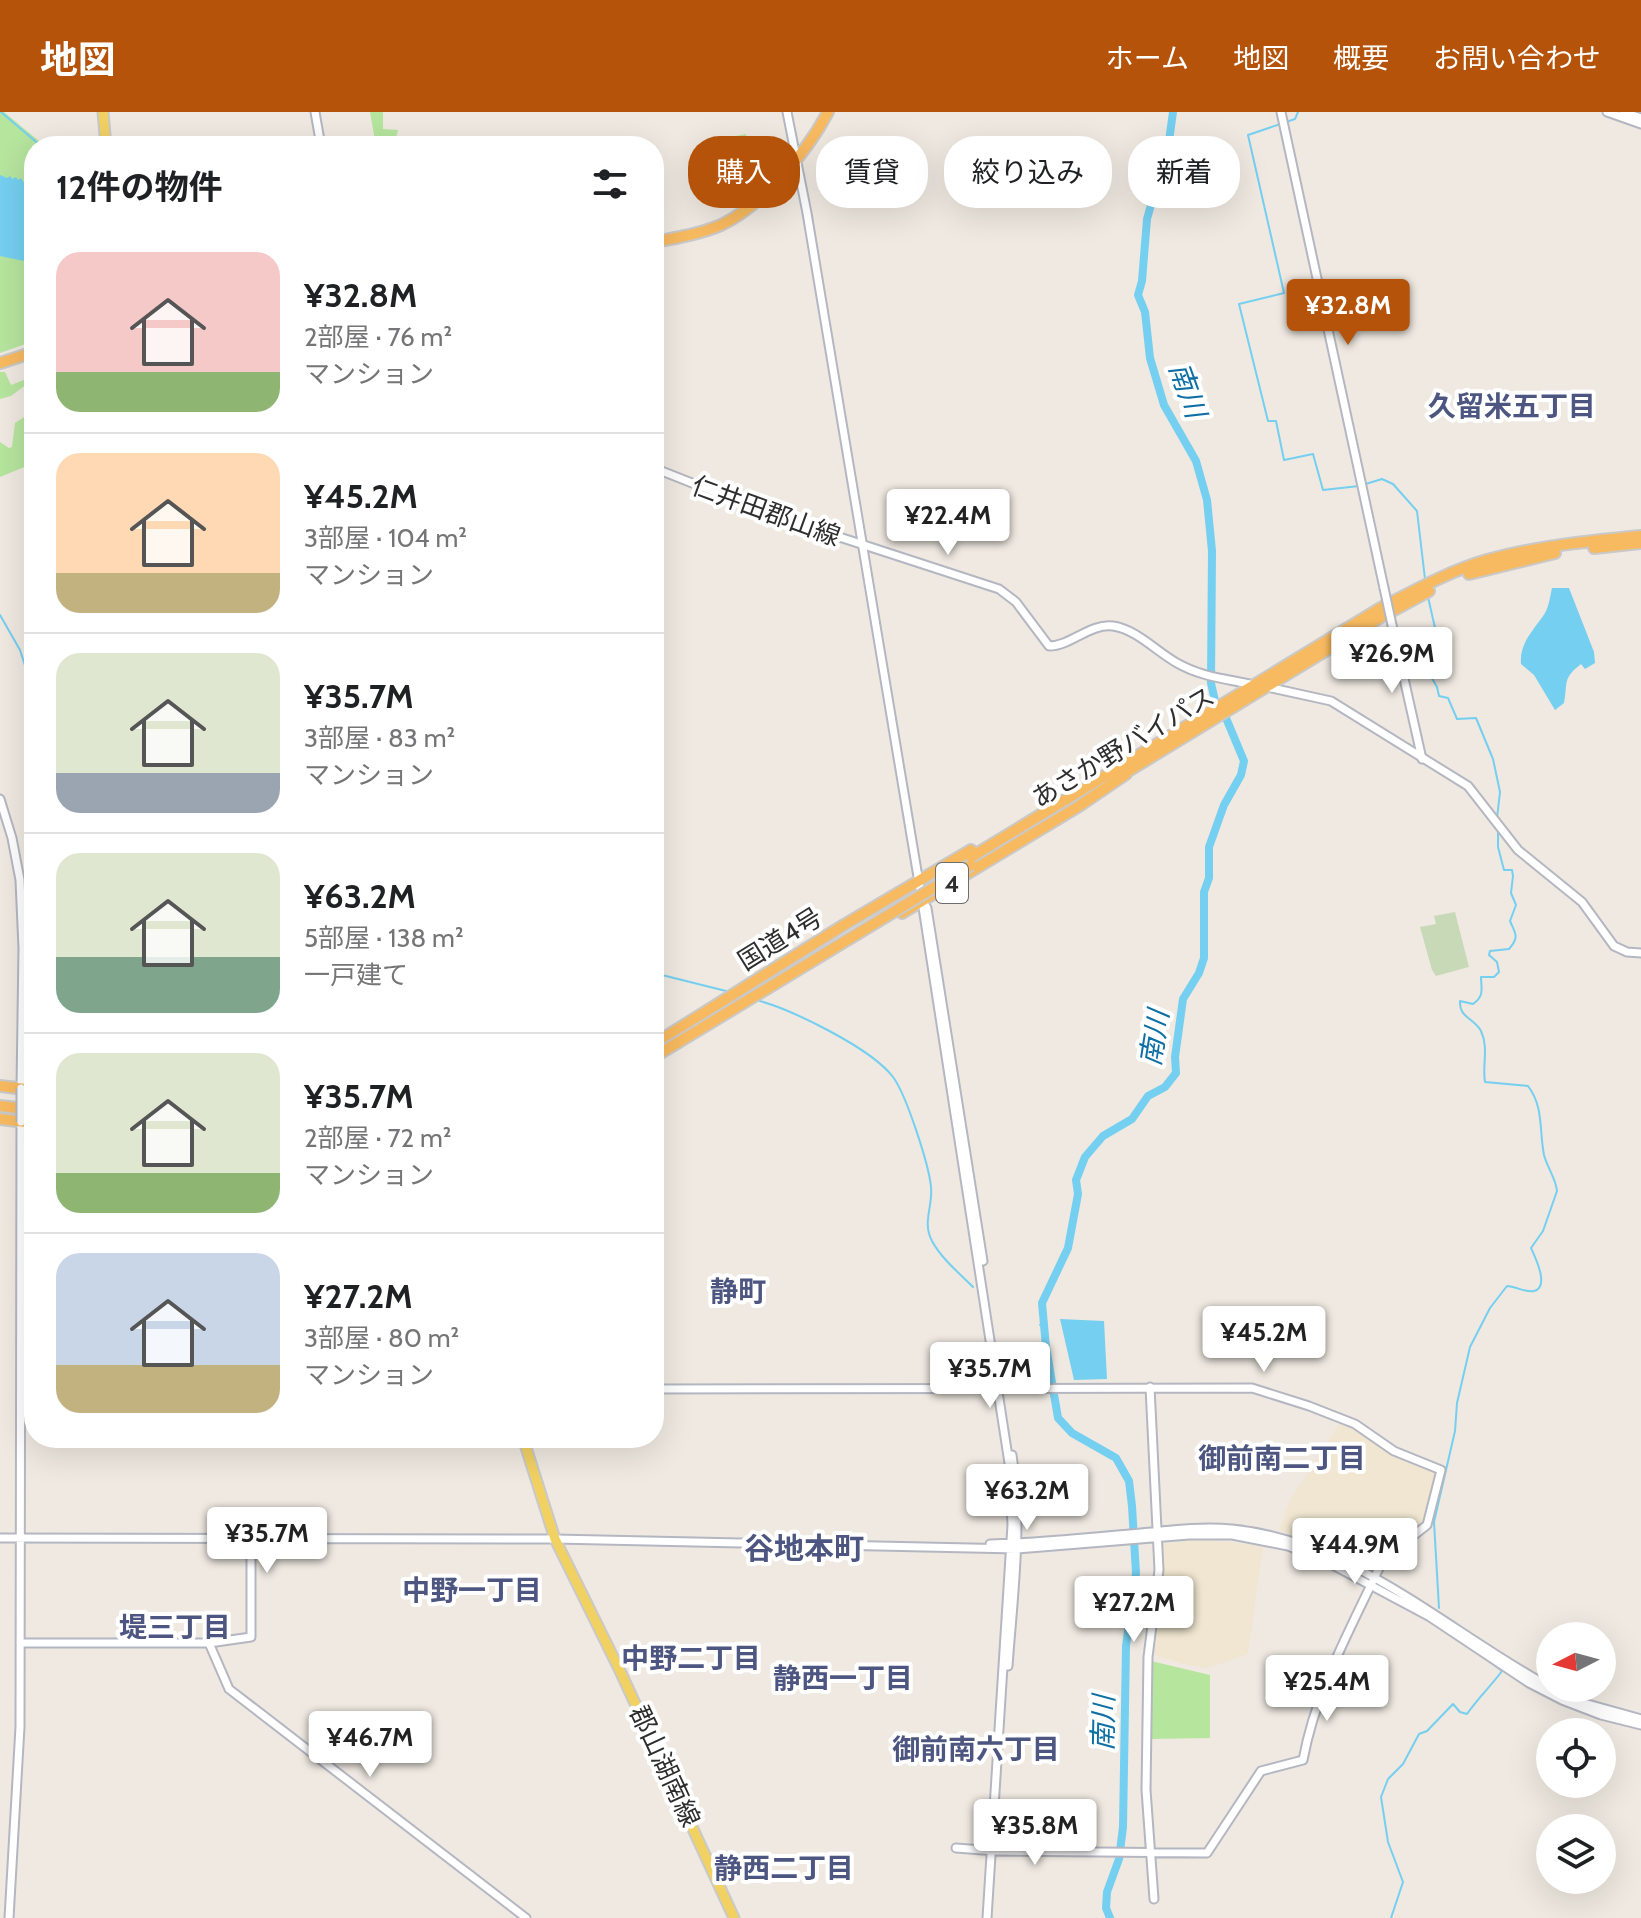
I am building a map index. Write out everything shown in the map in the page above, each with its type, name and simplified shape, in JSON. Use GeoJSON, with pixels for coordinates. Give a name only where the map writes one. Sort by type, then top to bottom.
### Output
{"type":"FeatureCollection","features":[{"type":"Feature","properties":{"kind":"highway"},"geometry":{"type":"LineString","coordinates":[[800,154],[828,112]]}},
{"type":"Feature","properties":{"kind":"highway"},"geometry":{"type":"LineString","coordinates":[[664,240],[721,224],[747,208]]}},
{"type":"Feature","properties":{"kind":"highway"},"geometry":{"type":"LineString","coordinates":[[0,363],[24,355]]}},
{"type":"Feature","properties":{"kind":"highway","name":"あさか野バイパス"},"geometry":{"type":"LineString","coordinates":[[664,1040],[1141,763],[1379,609],[1486,560],[1544,548],[1641,536]]}},
{"type":"Feature","properties":{"kind":"highway","name":"あさか野バイパス"},"geometry":{"type":"LineString","coordinates":[[1259,686],[1284,675],[1438,586],[1464,576],[1545,555],[1641,543]]}},
{"type":"Feature","properties":{"kind":"highway","name":"あさか野バイパス"},"geometry":{"type":"LineString","coordinates":[[664,1054],[1154,747],[1210,717]]}},
{"type":"Feature","properties":{"kind":"highway","name":"4"},"geometry":{"type":"LineString","coordinates":[[919,881],[1060,797],[1154,747]]}},
{"type":"Feature","properties":{"kind":"highway","name":"4"},"geometry":{"type":"LineString","coordinates":[[664,1054],[1079,806],[1141,763]]}},
{"type":"Feature","properties":{"kind":"highway","name":"国道4号"},"geometry":{"type":"LineString","coordinates":[[664,1039],[919,881]]}},
{"type":"Feature","properties":{"kind":"highway"},"geometry":{"type":"LineString","coordinates":[[0,1086],[24,1088]]}},
{"type":"Feature","properties":{"kind":"highway"},"geometry":{"type":"LineString","coordinates":[[0,1104],[24,1107]]}},
{"type":"Feature","properties":{"kind":"highway"},"geometry":{"type":"LineString","coordinates":[[0,1119],[24,1122]]}},
{"type":"Feature","properties":{"kind":"main road"},"geometry":{"type":"LineString","coordinates":[[103,112],[105,136]]}},
{"type":"Feature","properties":{"kind":"main road","name":"郡山湖南線"},"geometry":{"type":"LineString","coordinates":[[526,1448],[555,1539],[635,1701],[734,1918]]}},
{"type":"Feature","properties":{"kind":"street"},"geometry":{"type":"LineString","coordinates":[[315,112],[319,136]]}},
{"type":"Feature","properties":{"kind":"street"},"geometry":{"type":"LineString","coordinates":[[787,112],[792,136]]}},
{"type":"Feature","properties":{"kind":"street"},"geometry":{"type":"LineString","coordinates":[[1281,112],[1422,759]]}},
{"type":"Feature","properties":{"kind":"street"},"geometry":{"type":"LineString","coordinates":[[1607,112],[1641,121]]}},
{"type":"Feature","properties":{"kind":"street"},"geometry":{"type":"LineString","coordinates":[[1623,112],[1641,121]]}},
{"type":"Feature","properties":{"kind":"street"},"geometry":{"type":"LineString","coordinates":[[800,177],[922,901],[927,908],[942,994],[1010,1474],[1014,1546],[989,1918]]}},
{"type":"Feature","properties":{"kind":"street","name":"仁井田郡山線"},"geometry":{"type":"LineString","coordinates":[[664,472],[862,546],[1001,590],[1016,602],[1049,646],[1059,645],[1097,627],[1114,626],[1126,630],[1175,662],[1204,674],[1331,701],[1474,792],[1518,850],[1582,902],[1614,946],[1627,952],[1641,953]]}},
{"type":"Feature","properties":{"kind":"street"},"geometry":{"type":"LineString","coordinates":[[1284,675],[1286,691]]}},
{"type":"Feature","properties":{"kind":"street"},"geometry":{"type":"LineString","coordinates":[[0,799],[20,880],[23,948],[19,1780],[9,1918]]}},
{"type":"Feature","properties":{"kind":"street"},"geometry":{"type":"LineString","coordinates":[[664,1389],[1045,1390],[1240,1386],[1265,1390],[1355,1424],[1394,1451],[1441,1470],[1427,1525],[1387,1558],[1325,1679],[1308,1732],[1303,1760],[1261,1771],[1207,1853],[956,1848]]}},
{"type":"Feature","properties":{"kind":"street"},"geometry":{"type":"LineString","coordinates":[[1150,1387],[1159,1570],[1148,1657],[1146,1790],[1154,1899]]}},
{"type":"Feature","properties":{"kind":"street"},"geometry":{"type":"LineString","coordinates":[[0,1538],[555,1539],[767,1545],[1014,1546],[1212,1528],[1266,1534],[1315,1550],[1433,1612],[1536,1678]]}},
{"type":"Feature","properties":{"kind":"street"},"geometry":{"type":"LineString","coordinates":[[20,1643],[209,1643],[251,1637],[251,1539]]}},
{"type":"Feature","properties":{"kind":"street"},"geometry":{"type":"LineString","coordinates":[[1373,1581],[1529,1683],[1601,1715],[1641,1722]]}},
{"type":"Feature","properties":{"kind":"street"},"geometry":{"type":"LineString","coordinates":[[209,1643],[229,1689],[526,1918]]}},
{"type":"Feature","properties":{"kind":"street"},"geometry":{"type":"LineString","coordinates":[[1582,1702],[1641,1722]]}},
{"type":"Feature","properties":{"kind":"shaded area"},"geometry":{"type":"Polygon","coordinates":[[[1341,1421],[1355,1427],[1390,1452],[1437,1474],[1423,1523],[1386,1553],[1373,1570],[1279,1530],[1290,1500],[1341,1421]]]}},
{"type":"Feature","properties":{"kind":"shaded area"},"geometry":{"type":"Polygon","coordinates":[[[1201,1539],[1263,1546],[1248,1654],[1208,1668],[1187,1665],[1152,1652],[1162,1577],[1161,1544],[1201,1539]]]}},
{"type":"Feature","properties":{"kind":"green space"},"geometry":{"type":"Polygon","coordinates":[[[0,112],[4,112],[33,136],[24,136],[24,345],[0,353],[0,112]]]}},
{"type":"Feature","properties":{"kind":"green space"},"geometry":{"type":"Polygon","coordinates":[[[370,112],[383,112],[383,129],[398,130],[396,136],[374,136],[370,112]]]}},
{"type":"Feature","properties":{"kind":"green space"},"geometry":{"type":"Polygon","coordinates":[[[0,372],[5,372],[11,385],[24,380],[24,386],[11,396],[0,399],[0,372]]]}},
{"type":"Feature","properties":{"kind":"green space"},"geometry":{"type":"Polygon","coordinates":[[[24,417],[24,467],[0,477],[0,442],[12,447],[15,423],[24,417]]]}},
{"type":"Feature","properties":{"kind":"green space"},"geometry":{"type":"Polygon","coordinates":[[[1455,912],[1469,967],[1436,976],[1420,927],[1436,924],[1434,916],[1455,912]]]}},
{"type":"Feature","properties":{"kind":"green space"},"geometry":{"type":"Polygon","coordinates":[[[1151,1661],[1210,1675],[1210,1738],[1149,1739],[1151,1661]]]}},
{"type":"Feature","properties":{"kind":"water"},"geometry":{"type":"Polygon","coordinates":[[[0,175],[18,180],[21,178],[24,183],[24,261],[0,256],[0,175]]]}},
{"type":"Feature","properties":{"kind":"water"},"geometry":{"type":"Polygon","coordinates":[[[1552,588],[1569,588],[1594,652],[1595,663],[1585,669],[1581,664],[1571,673],[1564,703],[1555,710],[1534,675],[1521,664],[1525,643],[1546,610],[1552,588]]]}},
{"type":"Feature","properties":{"kind":"water"},"geometry":{"type":"Polygon","coordinates":[[[1060,1319],[1104,1321],[1107,1379],[1074,1380],[1060,1319]]]}},
{"type":"Feature","properties":{"kind":"waterway"},"geometry":{"type":"LineString","coordinates":[[1,112],[29,136]]}},
{"type":"Feature","properties":{"kind":"waterway","name":"南川"},"geometry":{"type":"LineString","coordinates":[[1110,1918],[1106,1908],[1107,1892],[1119,1859],[1123,1827],[1126,1646],[1136,1573],[1132,1506],[1129,1481],[1116,1458],[1072,1433],[1058,1418],[1042,1303],[1068,1248],[1078,1194],[1076,1180],[1085,1157],[1103,1136],[1132,1119],[1148,1096],[1165,1087],[1176,1073],[1175,1057],[1183,999],[1204,958],[1204,892],[1209,878],[1209,847],[1224,805],[1241,775],[1244,761],[1226,718],[1215,701],[1211,683],[1212,551],[1207,500],[1196,461],[1164,405],[1150,358],[1145,312],[1138,295],[1147,219],[1169,141],[1173,112]]}},
{"type":"Feature","properties":{"kind":"waterway"},"geometry":{"type":"LineString","coordinates":[[1298,112],[1295,119],[1248,135],[1284,293],[1239,304],[1268,421],[1276,421],[1284,460],[1313,454],[1323,490],[1359,486],[1382,479],[1393,484],[1417,511],[1425,579]]}},
{"type":"Feature","properties":{"kind":"waterway"},"geometry":{"type":"LineString","coordinates":[[1428,597],[1440,650],[1422,661],[1439,696],[1448,698],[1457,719],[1476,718],[1493,759],[1500,792],[1497,818]]}},
{"type":"Feature","properties":{"kind":"waterway"},"geometry":{"type":"LineString","coordinates":[[0,615],[24,662]]}},
{"type":"Feature","properties":{"kind":"waterway"},"geometry":{"type":"LineString","coordinates":[[1439,1608],[1434,1522],[1470,1347],[1490,1308],[1507,1286],[1531,1291],[1539,1288],[1540,1271],[1531,1248],[1543,1231],[1557,1191],[1544,1155],[1539,1110],[1533,1094],[1528,1086],[1485,1082],[1483,1037],[1460,1007],[1460,1001],[1473,1004],[1479,998],[1482,992],[1481,977],[1494,977],[1499,972],[1497,962],[1489,955],[1490,951],[1509,949],[1515,938],[1510,921],[1516,905],[1511,893],[1513,876],[1512,870],[1504,870],[1498,847],[1498,828]]}},
{"type":"Feature","properties":{"kind":"waterway"},"geometry":{"type":"LineString","coordinates":[[664,976],[730,992]]}},
{"type":"Feature","properties":{"kind":"waterway"},"geometry":{"type":"LineString","coordinates":[[756,1000],[789,1012],[849,1042],[893,1077],[910,1113],[929,1177],[929,1234],[940,1253],[973,1287]]}},
{"type":"Feature","properties":{"kind":"waterway"},"geometry":{"type":"LineString","coordinates":[[1391,1918],[1403,1882],[1388,1842],[1381,1797],[1388,1779],[1403,1764],[1419,1734],[1427,1731],[1453,1704],[1460,1712],[1467,1714],[1502,1671],[1489,1661]]}},
{"type":"Feature","properties":{"kind":"district","name":"久留米五丁目"},"geometry":{"type":"Point","coordinates":[1512,406]}},
{"type":"Feature","properties":{"kind":"district","name":"静町"},"geometry":{"type":"Point","coordinates":[738,1291]}},
{"type":"Feature","properties":{"kind":"district","name":"御前南二丁目"},"geometry":{"type":"Point","coordinates":[1282,1458]}},
{"type":"Feature","properties":{"kind":"district","name":"谷地本町"},"geometry":{"type":"Point","coordinates":[804,1548]}},
{"type":"Feature","properties":{"kind":"district","name":"中野一丁目"},"geometry":{"type":"Point","coordinates":[472,1590]}},
{"type":"Feature","properties":{"kind":"district","name":"堤三丁目"},"geometry":{"type":"Point","coordinates":[175,1627]}},
{"type":"Feature","properties":{"kind":"district","name":"中野二丁目"},"geometry":{"type":"Point","coordinates":[691,1658]}},
{"type":"Feature","properties":{"kind":"district","name":"静西一丁目"},"geometry":{"type":"Point","coordinates":[843,1678]}},
{"type":"Feature","properties":{"kind":"district","name":"御前南六丁目"},"geometry":{"type":"Point","coordinates":[976,1749]}},
{"type":"Feature","properties":{"kind":"district","name":"静西二丁目"},"geometry":{"type":"Point","coordinates":[784,1868]}}]}
